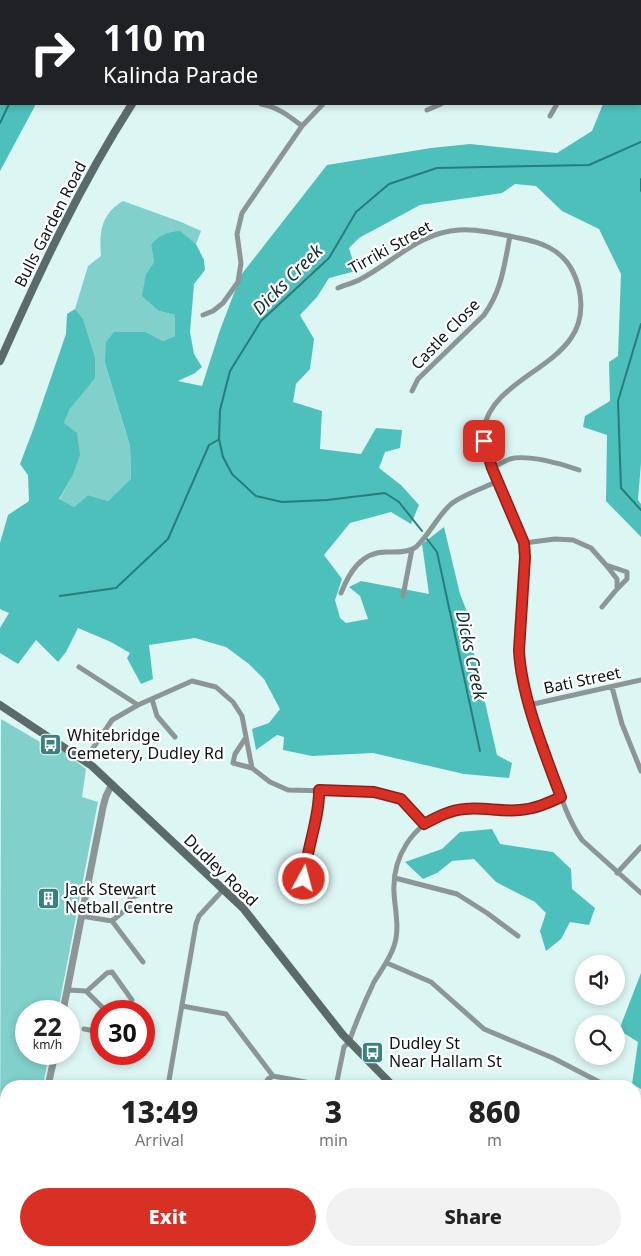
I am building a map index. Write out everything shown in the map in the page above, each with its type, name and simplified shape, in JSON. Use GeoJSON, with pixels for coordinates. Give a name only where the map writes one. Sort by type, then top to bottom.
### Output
{"type":"FeatureCollection","features":[{"type":"Feature","properties":{"kind":"main road","name":"Bulls Garden Road"},"geometry":{"type":"LineString","coordinates":[[0,361],[48,254],[98,160],[131,105]]}},
{"type":"Feature","properties":{"kind":"main road","name":"Dudley Road"},"geometry":{"type":"LineString","coordinates":[[0,705],[86,760],[243,908],[333,1024],[387,1080]]}},
{"type":"Feature","properties":{"kind":"street"},"geometry":{"type":"LineString","coordinates":[[270,105],[284,111],[302,126]]}},
{"type":"Feature","properties":{"kind":"street"},"geometry":{"type":"LineString","coordinates":[[202,315],[213,311],[224,303],[238,282],[241,263],[237,234],[242,213],[302,126],[322,105]]}},
{"type":"Feature","properties":{"kind":"street"},"geometry":{"type":"LineString","coordinates":[[427,110],[439,105]]}},
{"type":"Feature","properties":{"kind":"street"},"geometry":{"type":"LineString","coordinates":[[550,116],[556,105]]}},
{"type":"Feature","properties":{"kind":"street","name":"Tirriki Street"},"geometry":{"type":"LineString","coordinates":[[338,288],[358,280],[418,243],[445,232],[471,230],[539,242],[549,246],[570,266],[580,288],[580,314],[572,337],[553,358],[509,391],[494,405],[488,414],[484,430],[484,441],[492,468],[524,543],[525,557],[519,650],[520,664],[529,705],[561,797],[577,833],[617,873],[641,893]]}},
{"type":"Feature","properties":{"kind":"street","name":"Castle Close"},"geometry":{"type":"LineString","coordinates":[[412,391],[418,379],[484,315],[492,304],[502,280],[510,236]]}},
{"type":"Feature","properties":{"kind":"street"},"geometry":{"type":"LineString","coordinates":[[492,468],[520,457],[567,465],[579,470]]}},
{"type":"Feature","properties":{"kind":"street"},"geometry":{"type":"LineString","coordinates":[[341,593],[350,572],[368,556],[374,553],[412,549],[440,514],[452,503],[498,481]]}},
{"type":"Feature","properties":{"kind":"street"},"geometry":{"type":"LineString","coordinates":[[524,543],[555,539],[573,540],[591,548],[617,580],[617,589]]}},
{"type":"Feature","properties":{"kind":"street"},"geometry":{"type":"LineString","coordinates":[[403,596],[412,549]]}},
{"type":"Feature","properties":{"kind":"street"},"geometry":{"type":"LineString","coordinates":[[602,608],[627,580],[627,572],[606,565]]}},
{"type":"Feature","properties":{"kind":"street"},"geometry":{"type":"LineString","coordinates":[[79,666],[138,706]]}},
{"type":"Feature","properties":{"kind":"street","name":"Bati Street"},"geometry":{"type":"LineString","coordinates":[[529,705],[641,680]]}},
{"type":"Feature","properties":{"kind":"street"},"geometry":{"type":"LineString","coordinates":[[86,760],[112,720],[192,681],[216,687],[233,702],[242,716],[252,768]]}},
{"type":"Feature","properties":{"kind":"street"},"geometry":{"type":"LineString","coordinates":[[612,687],[622,724],[641,771]]}},
{"type":"Feature","properties":{"kind":"street"},"geometry":{"type":"LineString","coordinates":[[152,699],[157,716],[175,737]]}},
{"type":"Feature","properties":{"kind":"street"},"geometry":{"type":"LineString","coordinates":[[245,739],[235,754],[233,763],[252,768],[270,782],[288,790],[374,792],[401,799],[424,824]]}},
{"type":"Feature","properties":{"kind":"street"},"geometry":{"type":"LineString","coordinates":[[66,1000],[104,801],[112,784]]}},
{"type":"Feature","properties":{"kind":"street"},"geometry":{"type":"LineString","coordinates":[[308,853],[318,878],[318,884],[314,887],[307,886],[305,883],[308,853],[317,812],[319,790]]}},
{"type":"Feature","properties":{"kind":"street"},"geometry":{"type":"LineString","coordinates":[[337,1080],[344,1047],[349,1042],[373,985],[393,949],[396,935],[394,878],[398,859],[408,842],[424,824],[435,817],[456,810],[518,810],[543,805],[561,797]]}},
{"type":"Feature","properties":{"kind":"street"},"geometry":{"type":"LineString","coordinates":[[617,873],[641,847]]}},
{"type":"Feature","properties":{"kind":"street"},"geometry":{"type":"LineString","coordinates":[[394,878],[457,894],[518,936]]}},
{"type":"Feature","properties":{"kind":"street"},"geometry":{"type":"LineString","coordinates":[[169,1080],[199,916],[223,890]]}},
{"type":"Feature","properties":{"kind":"street"},"geometry":{"type":"LineString","coordinates":[[82,916],[112,920],[130,906],[130,898],[151,891]]}},
{"type":"Feature","properties":{"kind":"street"},"geometry":{"type":"LineString","coordinates":[[112,920],[143,962]]}},
{"type":"Feature","properties":{"kind":"street"},"geometry":{"type":"LineString","coordinates":[[387,962],[431,982],[484,1029],[553,1058],[595,1080]]}},
{"type":"Feature","properties":{"kind":"street"},"geometry":{"type":"LineString","coordinates":[[87,991],[108,973],[112,972],[132,1000]]}},
{"type":"Feature","properties":{"kind":"street"},"geometry":{"type":"LineString","coordinates":[[68,990],[87,991],[96,1000]]}},
{"type":"Feature","properties":{"kind":"street"},"geometry":{"type":"LineString","coordinates":[[182,1006],[226,1014],[273,1076]]}},
{"type":"Feature","properties":{"kind":"street"},"geometry":{"type":"LineString","coordinates":[[84,1029],[90,1030]]}},
{"type":"Feature","properties":{"kind":"street"},"geometry":{"type":"LineString","coordinates":[[49,1080],[53,1065]]}},
{"type":"Feature","properties":{"kind":"street"},"geometry":{"type":"LineString","coordinates":[[267,1080],[273,1076],[295,1080]]}},
{"type":"Feature","properties":{"kind":"shaded area"},"geometry":{"type":"Polygon","coordinates":[[[0,105],[35,105],[0,171],[0,105]]]}},
{"type":"Feature","properties":{"kind":"shaded area"},"geometry":{"type":"Polygon","coordinates":[[[603,105],[641,105],[641,463],[638,500],[641,504],[641,537],[606,501],[607,435],[583,427],[585,416],[610,401],[609,362],[618,356],[621,274],[599,229],[562,211],[536,186],[515,184],[502,193],[420,205],[359,238],[349,248],[356,271],[329,278],[317,297],[300,315],[314,339],[310,369],[296,384],[293,402],[322,411],[320,449],[361,454],[376,428],[402,430],[400,448],[385,452],[379,468],[401,485],[419,505],[411,524],[391,512],[350,523],[324,555],[342,579],[335,600],[340,618],[346,623],[368,619],[360,596],[349,587],[361,581],[429,594],[422,544],[444,527],[460,594],[469,617],[472,645],[497,755],[512,763],[509,778],[464,774],[373,753],[312,756],[283,750],[284,737],[277,735],[256,750],[252,729],[269,723],[280,709],[264,679],[249,664],[226,647],[195,638],[149,645],[153,679],[141,684],[127,658],[130,653],[111,642],[78,628],[66,652],[58,662],[36,640],[18,664],[0,653],[0,628],[9,613],[0,609],[0,543],[8,515],[29,501],[28,475],[20,464],[66,334],[67,314],[75,309],[83,319],[95,357],[95,378],[70,409],[64,423],[77,433],[80,455],[72,477],[59,499],[74,507],[88,495],[108,501],[131,479],[130,446],[105,363],[106,342],[114,332],[146,332],[163,341],[175,336],[175,315],[159,311],[142,296],[146,274],[154,262],[151,245],[160,236],[180,231],[196,244],[204,260],[205,270],[194,284],[190,332],[194,354],[202,367],[195,373],[178,381],[202,386],[220,330],[241,275],[327,165],[431,148],[470,144],[557,153],[592,131],[603,105]]]}},
{"type":"Feature","properties":{"kind":"shaded area"},"geometry":{"type":"Polygon","coordinates":[[[123,201],[201,231],[196,244],[179,231],[151,245],[154,262],[146,274],[159,311],[175,315],[175,336],[163,341],[146,332],[105,363],[130,446],[131,480],[108,501],[88,495],[74,507],[59,500],[72,477],[64,423],[70,409],[80,396],[95,357],[83,320],[75,309],[88,266],[101,256],[100,239],[103,224],[110,212],[123,201]]]}},
{"type":"Feature","properties":{"kind":"shaded area"},"geometry":{"type":"Polygon","coordinates":[[[1,719],[47,746],[64,752],[86,769],[82,797],[98,802],[60,1000],[15,1000],[15,1065],[47,1065],[44,1080],[0,1080],[1,719]]]}},
{"type":"Feature","properties":{"kind":"shaded area"},"geometry":{"type":"Polygon","coordinates":[[[492,829],[500,844],[553,852],[571,869],[572,889],[595,908],[589,925],[570,922],[561,939],[546,951],[540,931],[546,913],[535,902],[496,882],[474,859],[452,861],[437,873],[423,879],[405,862],[442,849],[460,832],[492,829]]]}},
{"type":"Feature","properties":{"kind":"shaded area"},"geometry":{"type":"Polygon","coordinates":[[[641,973],[641,1080],[633,1080],[638,1042],[625,1034],[625,1015],[641,973]]]}},
{"type":"Feature","properties":{"kind":"waterway"},"geometry":{"type":"LineString","coordinates":[[0,123],[9,105]]}},
{"type":"Feature","properties":{"kind":"waterway","name":"Dicks Creek"},"geometry":{"type":"LineString","coordinates":[[422,531],[399,502],[385,493],[327,500],[282,502],[256,496],[232,474],[223,457],[219,439],[220,410],[230,371],[261,321],[329,258],[356,212],[389,184],[437,168],[589,165],[641,142]]}},
{"type":"Feature","properties":{"kind":"waterway"},"geometry":{"type":"LineString","coordinates":[[641,179],[641,191]]}},
{"type":"Feature","properties":{"kind":"waterway"},"geometry":{"type":"LineString","coordinates":[[641,324],[618,401],[621,488],[641,510]]}},
{"type":"Feature","properties":{"kind":"waterway"},"geometry":{"type":"LineString","coordinates":[[60,596],[116,588],[168,539],[209,445],[218,440]]}},
{"type":"Feature","properties":{"kind":"waterway","name":"Dicks Creek"},"geometry":{"type":"LineString","coordinates":[[427,539],[437,552],[480,751]]}},
{"type":"Feature","properties":{"kind":"place","name":"Whitebridge Cemetery, Dudley Rd"},"geometry":{"type":"Point","coordinates":[51,744]}},
{"type":"Feature","properties":{"kind":"place","name":"Jack Stewart Netball Centre"},"geometry":{"type":"Point","coordinates":[49,898]}},
{"type":"Feature","properties":{"kind":"place","name":"Dudley St Near Hallam St"},"geometry":{"type":"Point","coordinates":[373,1052]}},
{"type":"Feature","properties":{"kind":"route"},"geometry":{"type":"LineString","coordinates":[[304,879],[306,859],[317,812],[319,790],[374,792],[401,799],[424,824],[435,817],[456,810],[518,810],[543,805],[561,797],[529,705],[520,664],[524,543],[492,468],[484,441]]}}]}
